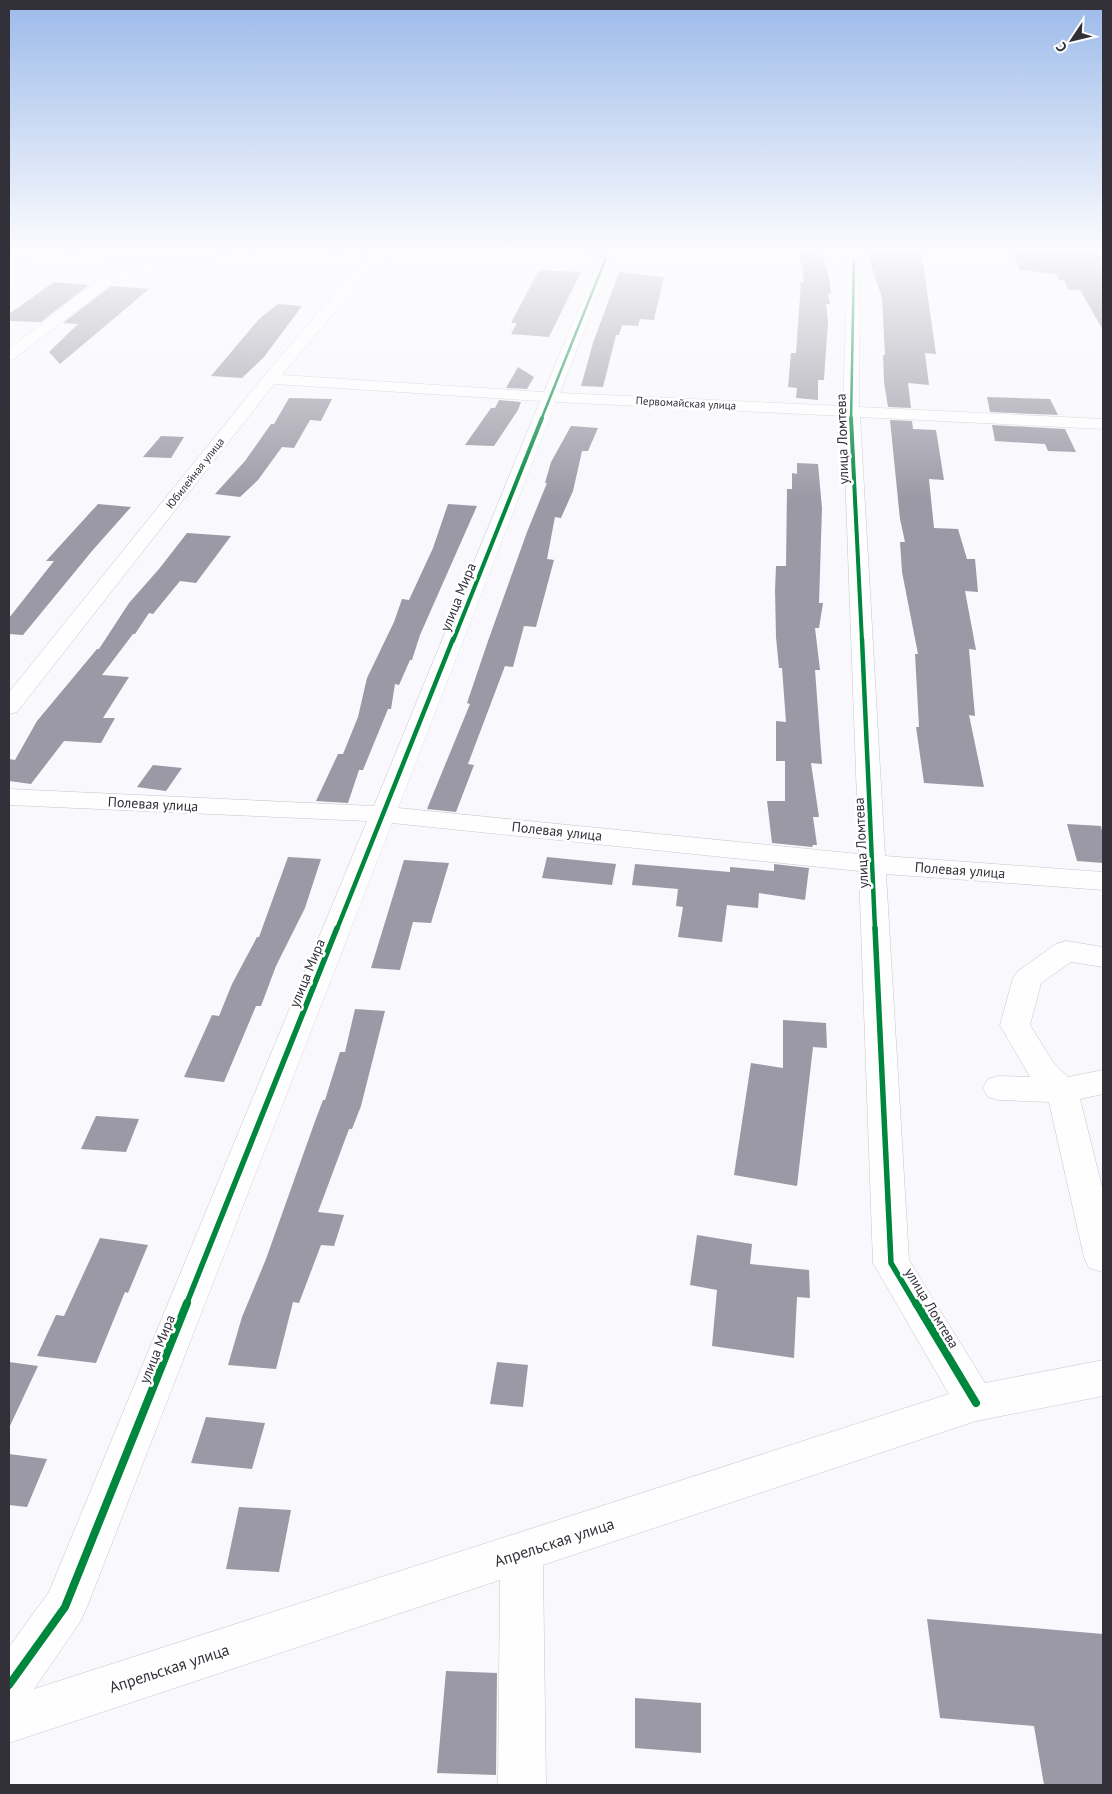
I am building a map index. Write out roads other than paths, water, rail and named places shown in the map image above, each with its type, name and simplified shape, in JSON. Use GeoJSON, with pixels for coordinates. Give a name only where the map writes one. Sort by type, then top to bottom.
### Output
{"type":"FeatureCollection","features":[{"type":"Feature","properties":{"kind":"street"},"geometry":{"type":"LineString","coordinates":[[9,356],[39,333]]}},
{"type":"Feature","properties":{"kind":"street","name":"Юбилейная улица"},"geometry":{"type":"LineString","coordinates":[[9,707],[270,379],[309,333]]}},
{"type":"Feature","properties":{"kind":"street","name":"улица Мира"},"geometry":{"type":"LineString","coordinates":[[9,1685],[65,1608],[551,397],[570,333]]}},
{"type":"Feature","properties":{"kind":"street","name":"улица Ломтева"},"geometry":{"type":"LineString","coordinates":[[853,333],[851,411],[874,864],[891,1263],[976,1403]]}},
{"type":"Feature","properties":{"kind":"street","name":"Первомайская улица"},"geometry":{"type":"LineString","coordinates":[[270,379],[551,397],[1103,424]]}},
{"type":"Feature","properties":{"kind":"street","name":"Полевая улица"},"geometry":{"type":"LineString","coordinates":[[9,797],[383,814],[874,864],[1103,881]]}},
{"type":"Feature","properties":{"kind":"street"},"geometry":{"type":"LineString","coordinates":[[1102,1258],[1062,1090],[1042,1070],[1015,1025],[1028,978],[1066,951],[1103,957]]}},
{"type":"Feature","properties":{"kind":"street"},"geometry":{"type":"LineString","coordinates":[[999,1088],[1062,1090],[1103,1082]]}},
{"type":"Feature","properties":{"kind":"street","name":"Апрельская улица"},"geometry":{"type":"LineString","coordinates":[[9,1720],[976,1403],[1103,1378]]}},
{"type":"Feature","properties":{"kind":"street"},"geometry":{"type":"LineString","coordinates":[[522,1553],[522,1785]]}}]}
